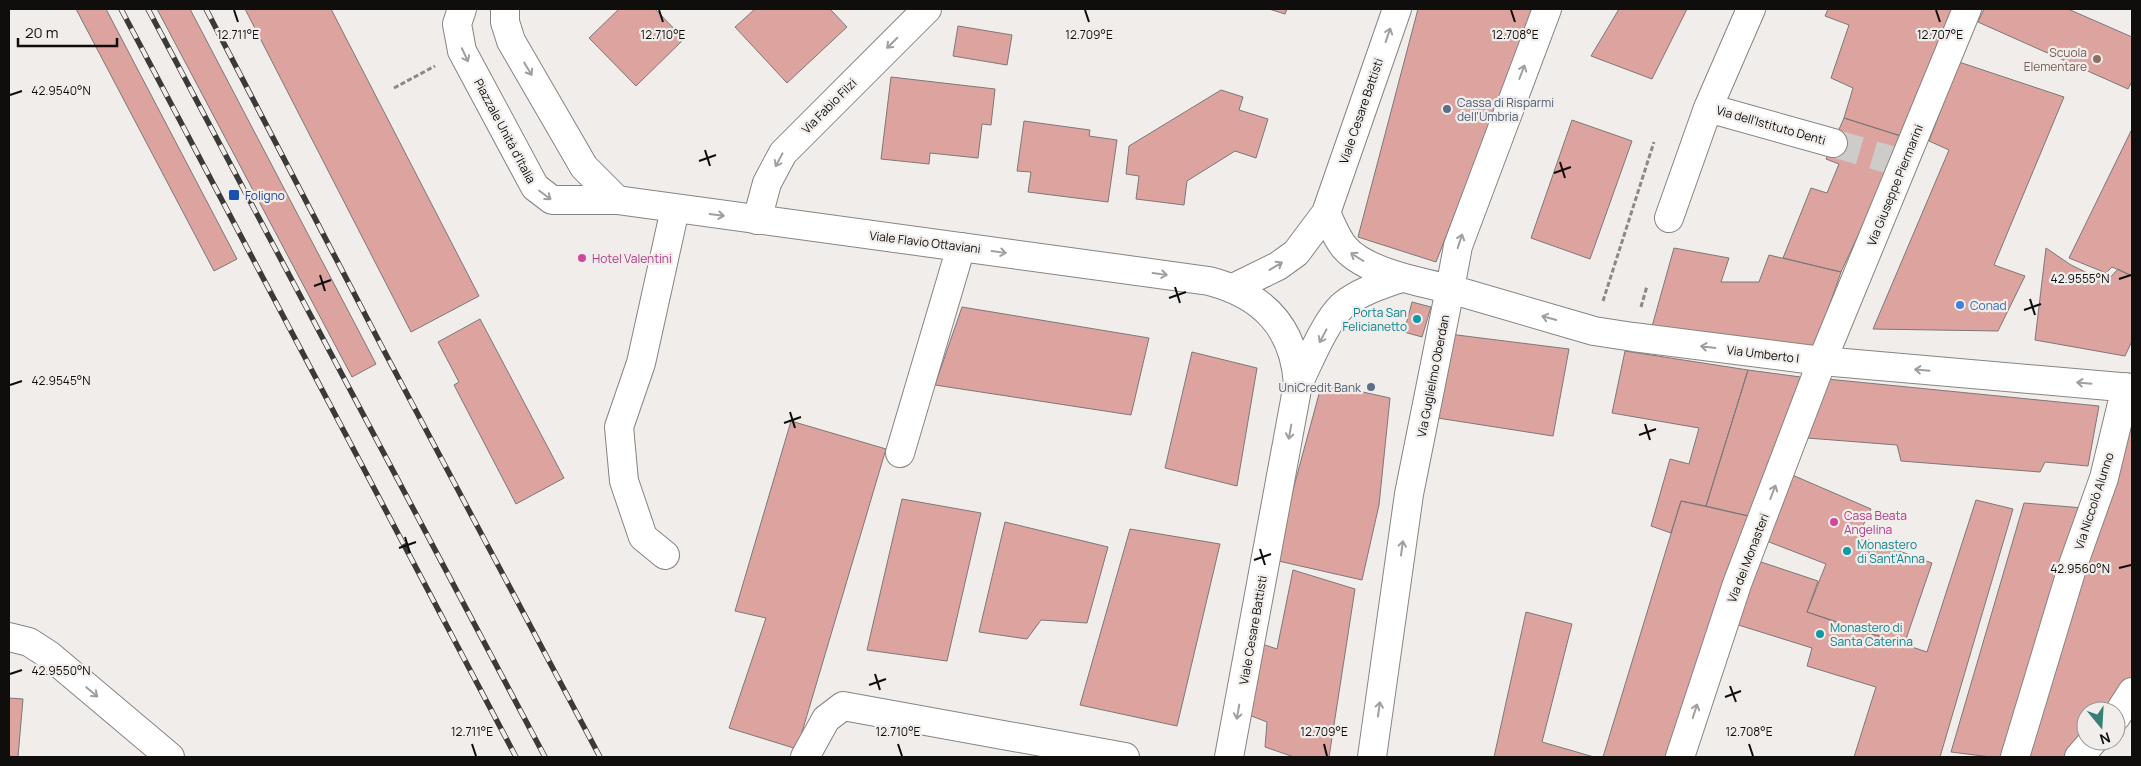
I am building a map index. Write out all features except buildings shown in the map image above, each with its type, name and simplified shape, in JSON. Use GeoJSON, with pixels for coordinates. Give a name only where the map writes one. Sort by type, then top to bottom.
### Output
{"type":"FeatureCollection","features":[{"type":"Feature","properties":{"kind":"street","name":"Piazzale Unità d'Italia"},"geometry":{"type":"LineString","coordinates":[[462,9],[457,24],[462,51],[535,187],[552,200],[616,200]]}},
{"type":"Feature","properties":{"kind":"street"},"geometry":{"type":"LineString","coordinates":[[505,9],[505,22],[511,41],[584,167],[616,200]]}},
{"type":"Feature","properties":{"kind":"street","name":"Via Fabio Filzi"},"geometry":{"type":"LineString","coordinates":[[757,220],[767,182],[783,152],[927,9]]}},
{"type":"Feature","properties":{"kind":"street","name":"Viale Cesare Battisti"},"geometry":{"type":"LineString","coordinates":[[1233,288],[1278,266],[1296,252],[1326,213],[1396,9]]}},
{"type":"Feature","properties":{"kind":"street","name":"Via Guglielmo Oberdan"},"geometry":{"type":"LineString","coordinates":[[1372,757],[1409,494],[1458,246],[1547,9]]}},
{"type":"Feature","properties":{"kind":"street","name":"Via dell'Istituto Denti"},"geometry":{"type":"LineString","coordinates":[[1668,218],[1708,108],[1751,9]]}},
{"type":"Feature","properties":{"kind":"street","name":"Via Giuseppe Piermarini"},"geometry":{"type":"LineString","coordinates":[[1822,361],[1899,162],[1967,9]]}},
{"type":"Feature","properties":{"kind":"street","name":"Via dell'Istituto Denti"},"geometry":{"type":"LineString","coordinates":[[1708,108],[1833,143]]}},
{"type":"Feature","properties":{"kind":"street","name":"Viale Flavio Ottaviani"},"geometry":{"type":"LineString","coordinates":[[616,200],[1181,277],[1209,281],[1233,288]]}},
{"type":"Feature","properties":{"kind":"street"},"geometry":{"type":"LineString","coordinates":[[666,555],[644,538],[624,481],[619,426],[641,363],[675,209]]}},
{"type":"Feature","properties":{"kind":"street"},"geometry":{"type":"LineString","coordinates":[[1326,213],[1336,236],[1357,258],[1401,278]]}},
{"type":"Feature","properties":{"kind":"street"},"geometry":{"type":"LineString","coordinates":[[900,453],[961,247]]}},
{"type":"Feature","properties":{"kind":"street","name":"Viale Cesare Battisti"},"geometry":{"type":"LineString","coordinates":[[1298,384],[1331,321],[1341,307],[1357,296],[1401,278]]}},
{"type":"Feature","properties":{"kind":"street","name":"Via Umberto I"},"geometry":{"type":"LineString","coordinates":[[1401,278],[1450,289],[1594,331],[1822,361],[2129,387]]}},
{"type":"Feature","properties":{"kind":"street","name":"Viale Cesare Battisti"},"geometry":{"type":"LineString","coordinates":[[1229,757],[1298,384],[1293,352],[1280,326],[1262,305],[1233,288]]}},
{"type":"Feature","properties":{"kind":"street","name":"Via dei Monasteri"},"geometry":{"type":"LineString","coordinates":[[1680,757],[1737,584],[1822,361]]}},
{"type":"Feature","properties":{"kind":"street","name":"Via Niccolò Alunno"},"geometry":{"type":"LineString","coordinates":[[2015,757],[2073,565],[2104,478],[2129,387]]}},
{"type":"Feature","properties":{"kind":"street"},"geometry":{"type":"LineString","coordinates":[[9,637],[29,642],[48,656],[170,757]]}},
{"type":"Feature","properties":{"kind":"street"},"geometry":{"type":"LineString","coordinates":[[805,757],[826,719],[843,706],[1125,757]]}},
{"type":"Feature","properties":{"kind":"path"},"geometry":{"type":"LineString","coordinates":[[394,88],[462,51]]}},
{"type":"Feature","properties":{"kind":"path"},"geometry":{"type":"LineString","coordinates":[[1594,331],[1654,142]]}},
{"type":"Feature","properties":{"kind":"tunnel"},"geometry":{"type":"LineString","coordinates":[[1833,143],[1894,161]]}},
{"type":"Feature","properties":{"kind":"railway"},"geometry":{"type":"LineString","coordinates":[[121,9],[516,757]]}},
{"type":"Feature","properties":{"kind":"railway"},"geometry":{"type":"LineString","coordinates":[[148,9],[545,757]]}},
{"type":"Feature","properties":{"kind":"railway"},"geometry":{"type":"LineString","coordinates":[[206,9],[382,347],[600,757]]}},
{"type":"Feature","properties":{"kind":"place","name":"Scuola Elementare"},"geometry":{"type":"Point","coordinates":[2097,59]}},
{"type":"Feature","properties":{"kind":"place","name":"Cassa di Risparmi dell'Umbria"},"geometry":{"type":"Point","coordinates":[1447,109]}},
{"type":"Feature","properties":{"kind":"place","name":"Foligno"},"geometry":{"type":"Point","coordinates":[234,195]}},
{"type":"Feature","properties":{"kind":"place","name":"Hotel Valentini"},"geometry":{"type":"Point","coordinates":[582,258]}},
{"type":"Feature","properties":{"kind":"place","name":"Conad"},"geometry":{"type":"Point","coordinates":[1960,305]}},
{"type":"Feature","properties":{"kind":"place","name":"Porta San Felicianetto"},"geometry":{"type":"Point","coordinates":[1417,319]}},
{"type":"Feature","properties":{"kind":"place","name":"UniCredit Bank"},"geometry":{"type":"Point","coordinates":[1371,387]}},
{"type":"Feature","properties":{"kind":"place","name":"Casa Beata Angelina"},"geometry":{"type":"Point","coordinates":[1834,522]}},
{"type":"Feature","properties":{"kind":"place","name":"Monastero di Sant'Anna"},"geometry":{"type":"Point","coordinates":[1847,551]}},
{"type":"Feature","properties":{"kind":"place","name":"Monastero di Santa Caterina"},"geometry":{"type":"Point","coordinates":[1820,634]}}]}
